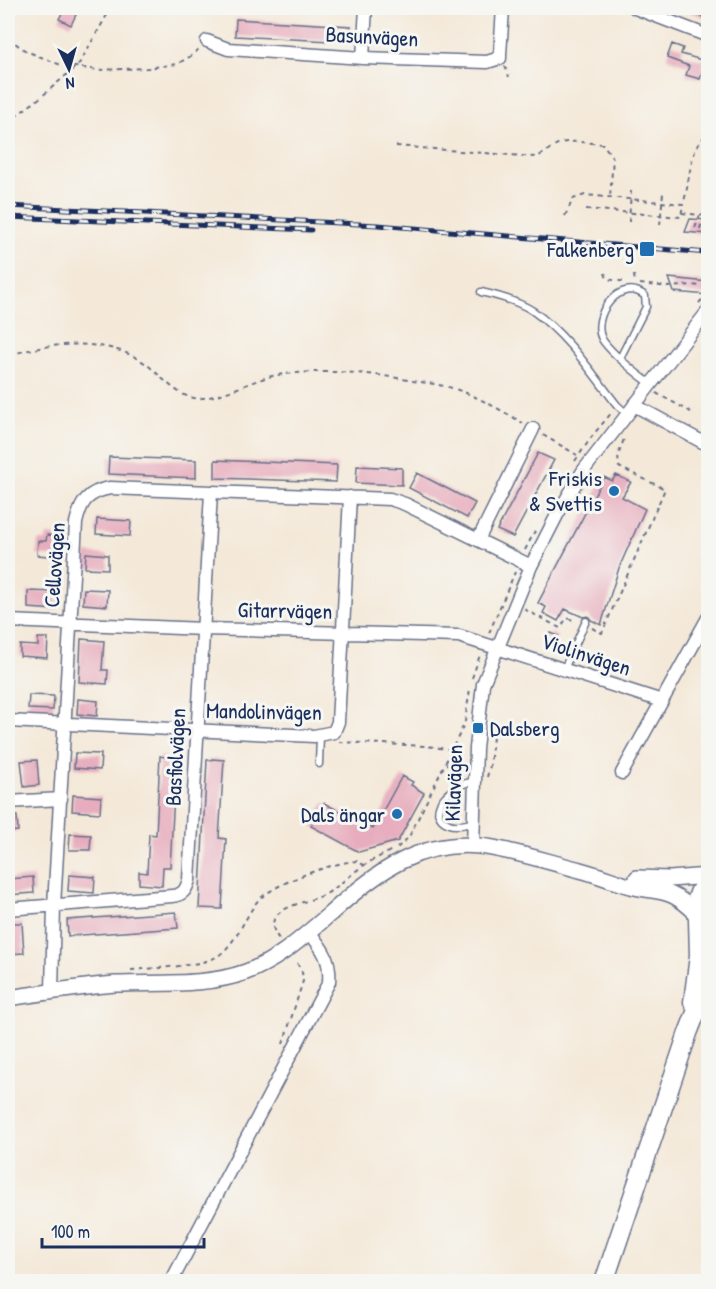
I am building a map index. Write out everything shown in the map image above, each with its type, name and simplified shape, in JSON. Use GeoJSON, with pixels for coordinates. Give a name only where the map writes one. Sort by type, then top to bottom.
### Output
{"type":"FeatureCollection","features":[{"type":"Feature","properties":{"kind":"main road"},"geometry":{"type":"LineString","coordinates":[[688,1033],[699,956],[701,922],[697,896],[708,878]]}},
{"type":"Feature","properties":{"kind":"main road"},"geometry":{"type":"LineString","coordinates":[[604,1281],[688,1033],[708,982]]}},
{"type":"Feature","properties":{"kind":"street"},"geometry":{"type":"LineString","coordinates":[[363,58],[366,8]]}},
{"type":"Feature","properties":{"kind":"street","name":"Basunvägen"},"geometry":{"type":"LineString","coordinates":[[207,41],[228,49],[363,58],[487,62],[500,58],[503,8]]}},
{"type":"Feature","properties":{"kind":"street"},"geometry":{"type":"LineString","coordinates":[[635,8],[708,36]]}},
{"type":"Feature","properties":{"kind":"street","name":"Kilavägen"},"geometry":{"type":"LineString","coordinates":[[8,998],[116,984],[210,981],[235,976],[268,963],[284,953],[366,881],[390,866],[414,855],[435,849],[473,846],[476,748],[483,684],[531,566],[583,471],[631,410],[652,388],[708,311]]}},
{"type":"Feature","properties":{"kind":"street"},"geometry":{"type":"LineString","coordinates":[[631,410],[708,445]]}},
{"type":"Feature","properties":{"kind":"street"},"geometry":{"type":"LineString","coordinates":[[478,540],[533,429]]}},
{"type":"Feature","properties":{"kind":"street","name":"Cellovägen"},"geometry":{"type":"LineString","coordinates":[[52,991],[54,906],[76,523],[80,507],[88,497],[98,490],[110,488],[390,499],[405,504],[531,566]]}},
{"type":"Feature","properties":{"kind":"street","name":"Basfiolvägen"},"geometry":{"type":"LineString","coordinates":[[54,906],[172,897],[184,892],[189,880],[211,493]]}},
{"type":"Feature","properties":{"kind":"street","name":"Mandolinvägen"},"geometry":{"type":"LineString","coordinates":[[8,721],[320,736],[334,732],[338,722],[350,497]]}},
{"type":"Feature","properties":{"kind":"street"},"geometry":{"type":"LineString","coordinates":[[622,773],[708,618]]}},
{"type":"Feature","properties":{"kind":"street","name":"Gitarrvägen"},"geometry":{"type":"LineString","coordinates":[[8,621],[459,636],[497,648]]}},
{"type":"Feature","properties":{"kind":"street","name":"Violinvägen"},"geometry":{"type":"LineString","coordinates":[[497,648],[662,701]]}},
{"type":"Feature","properties":{"kind":"street"},"geometry":{"type":"LineString","coordinates":[[8,802],[61,799]]}},
{"type":"Feature","properties":{"kind":"street"},"geometry":{"type":"LineString","coordinates":[[473,846],[500,850],[601,875],[634,887],[666,891],[681,899],[701,922]]}},
{"type":"Feature","properties":{"kind":"street"},"geometry":{"type":"LineString","coordinates":[[601,875],[657,879],[708,878]]}},
{"type":"Feature","properties":{"kind":"street"},"geometry":{"type":"LineString","coordinates":[[8,909],[54,906]]}},
{"type":"Feature","properties":{"kind":"street"},"geometry":{"type":"LineString","coordinates":[[171,1281],[329,982],[328,958],[309,932]]}},
{"type":"Feature","properties":{"kind":"lane"},"geometry":{"type":"LineString","coordinates":[[620,358],[646,307],[645,296],[641,292],[623,291],[616,294],[610,301],[600,325],[603,340],[620,358],[652,388]]}},
{"type":"Feature","properties":{"kind":"lane"},"geometry":{"type":"LineString","coordinates":[[481,292],[505,298],[533,311],[559,334],[617,405],[631,410]]}},
{"type":"Feature","properties":{"kind":"lane"},"geometry":{"type":"LineString","coordinates":[[564,669],[585,623]]}},
{"type":"Feature","properties":{"kind":"lane"},"geometry":{"type":"LineString","coordinates":[[319,764],[320,736]]}},
{"type":"Feature","properties":{"kind":"lane"},"geometry":{"type":"LineString","coordinates":[[473,823],[448,824],[439,808],[446,794],[465,782],[474,782]]}},
{"type":"Feature","properties":{"kind":"path"},"geometry":{"type":"LineString","coordinates":[[101,8],[108,12]]}},
{"type":"Feature","properties":{"kind":"path"},"geometry":{"type":"LineString","coordinates":[[8,122],[79,64],[111,8]]}},
{"type":"Feature","properties":{"kind":"path"},"geometry":{"type":"LineString","coordinates":[[8,38],[26,51],[61,65],[98,70],[167,66],[185,61],[207,41]]}},
{"type":"Feature","properties":{"kind":"path"},"geometry":{"type":"LineString","coordinates":[[586,209],[681,217],[693,158],[702,139],[708,135]]}},
{"type":"Feature","properties":{"kind":"path"},"geometry":{"type":"LineString","coordinates":[[396,146],[535,156],[542,155],[563,142],[603,144],[613,158],[610,197]]}},
{"type":"Feature","properties":{"kind":"path"},"geometry":{"type":"LineString","coordinates":[[629,222],[631,191]]}},
{"type":"Feature","properties":{"kind":"path"},"geometry":{"type":"LineString","coordinates":[[660,225],[663,193]]}},
{"type":"Feature","properties":{"kind":"path"},"geometry":{"type":"LineString","coordinates":[[565,216],[570,203],[578,196],[683,204]]}},
{"type":"Feature","properties":{"kind":"path"},"geometry":{"type":"LineString","coordinates":[[682,213],[708,216]]}},
{"type":"Feature","properties":{"kind":"path"},"geometry":{"type":"LineString","coordinates":[[695,228],[700,215]]}},
{"type":"Feature","properties":{"kind":"path"},"geometry":{"type":"LineString","coordinates":[[700,229],[702,222],[708,223]]}},
{"type":"Feature","properties":{"kind":"path"},"geometry":{"type":"LineString","coordinates":[[605,273],[607,279],[669,287],[691,285],[708,289]]}},
{"type":"Feature","properties":{"kind":"path"},"geometry":{"type":"LineString","coordinates":[[633,291],[634,275]]}},
{"type":"Feature","properties":{"kind":"path"},"geometry":{"type":"LineString","coordinates":[[685,281],[685,286]]}},
{"type":"Feature","properties":{"kind":"path"},"geometry":{"type":"LineString","coordinates":[[690,281],[691,285]]}},
{"type":"Feature","properties":{"kind":"path"},"geometry":{"type":"LineString","coordinates":[[10,355],[64,346],[98,345],[115,348],[139,359],[181,392],[195,398],[213,396],[277,375],[369,373],[457,390],[488,403],[578,455]]}},
{"type":"Feature","properties":{"kind":"path"},"geometry":{"type":"LineString","coordinates":[[8,346],[10,355],[8,419]]}},
{"type":"Feature","properties":{"kind":"path"},"geometry":{"type":"LineString","coordinates":[[652,388],[691,412]]}},
{"type":"Feature","properties":{"kind":"path"},"geometry":{"type":"LineString","coordinates":[[602,633],[665,489],[619,467]]}},
{"type":"Feature","properties":{"kind":"path"},"geometry":{"type":"LineString","coordinates":[[515,603],[560,628],[567,618],[585,623],[606,636]]}},
{"type":"Feature","properties":{"kind":"path"},"geometry":{"type":"LineString","coordinates":[[446,764],[465,766]]}},
{"type":"Feature","properties":{"kind":"path"},"geometry":{"type":"LineString","coordinates":[[126,970],[188,964],[213,958],[229,945],[255,904],[267,893],[332,865],[357,861],[364,866]]}},
{"type":"Feature","properties":{"kind":"path"},"geometry":{"type":"LineString","coordinates":[[282,1047],[303,981],[300,968],[293,957]]}},
{"type":"Feature","properties":{"kind":"building"},"geometry":{"type":"Polygon","coordinates":[[[65,8],[79,8],[71,25],[59,19],[65,8]]]}},
{"type":"Feature","properties":{"kind":"building"},"geometry":{"type":"Polygon","coordinates":[[[681,8],[708,8],[708,19],[681,8]]]}},
{"type":"Feature","properties":{"kind":"building"},"geometry":{"type":"Polygon","coordinates":[[[236,19],[351,26],[350,42],[235,36],[236,19]]]}},
{"type":"Feature","properties":{"kind":"building"},"geometry":{"type":"Polygon","coordinates":[[[672,44],[683,48],[681,54],[705,61],[700,79],[686,75],[689,66],[667,58],[672,44]]]}},
{"type":"Feature","properties":{"kind":"building"},"geometry":{"type":"Polygon","coordinates":[[[690,219],[708,220],[708,234],[685,232],[690,219]]]}},
{"type":"Feature","properties":{"kind":"building"},"geometry":{"type":"Polygon","coordinates":[[[669,278],[708,282],[708,295],[674,292],[669,278]]]}},
{"type":"Feature","properties":{"kind":"building"},"geometry":{"type":"Polygon","coordinates":[[[538,453],[554,460],[513,537],[497,530],[538,453]]]}},
{"type":"Feature","properties":{"kind":"building"},"geometry":{"type":"Polygon","coordinates":[[[109,457],[196,460],[196,478],[108,474],[109,457]]]}},
{"type":"Feature","properties":{"kind":"building"},"geometry":{"type":"Polygon","coordinates":[[[215,460],[337,465],[336,482],[215,478],[215,460]]]}},
{"type":"Feature","properties":{"kind":"building"},"geometry":{"type":"Polygon","coordinates":[[[357,466],[402,468],[402,485],[356,483],[357,466]]]}},
{"type":"Feature","properties":{"kind":"building"},"geometry":{"type":"Polygon","coordinates":[[[417,473],[475,503],[467,518],[409,488],[417,473]]]}},
{"type":"Feature","properties":{"kind":"building"},"geometry":{"type":"Polygon","coordinates":[[[616,475],[631,482],[622,497],[645,509],[619,568],[601,625],[588,616],[583,617],[565,609],[558,621],[543,613],[546,607],[538,603],[604,477],[612,481],[616,475]]]}},
{"type":"Feature","properties":{"kind":"building"},"geometry":{"type":"Polygon","coordinates":[[[97,519],[131,521],[130,536],[96,534],[97,519]]]}},
{"type":"Feature","properties":{"kind":"building"},"geometry":{"type":"Polygon","coordinates":[[[47,535],[56,536],[56,542],[60,542],[59,557],[37,555],[38,541],[46,541],[47,535]]]}},
{"type":"Feature","properties":{"kind":"building"},"geometry":{"type":"Polygon","coordinates":[[[86,553],[108,555],[108,569],[85,568],[86,553]]]}},
{"type":"Feature","properties":{"kind":"building"},"geometry":{"type":"Polygon","coordinates":[[[84,589],[108,590],[107,606],[83,604],[84,589]]]}},
{"type":"Feature","properties":{"kind":"building"},"geometry":{"type":"Polygon","coordinates":[[[28,591],[57,592],[56,610],[28,608],[28,591]]]}},
{"type":"Feature","properties":{"kind":"building"},"geometry":{"type":"Polygon","coordinates":[[[551,633],[558,636],[552,648],[545,644],[551,633]]]}},
{"type":"Feature","properties":{"kind":"building"},"geometry":{"type":"Polygon","coordinates":[[[38,638],[48,638],[47,658],[20,656],[20,645],[38,646],[38,638]]]}},
{"type":"Feature","properties":{"kind":"building"},"geometry":{"type":"Polygon","coordinates":[[[81,639],[104,641],[102,670],[108,670],[107,684],[79,682],[81,639]]]}},
{"type":"Feature","properties":{"kind":"building"},"geometry":{"type":"Polygon","coordinates":[[[29,695],[54,696],[53,710],[28,709],[29,695]]]}},
{"type":"Feature","properties":{"kind":"building"},"geometry":{"type":"Polygon","coordinates":[[[78,699],[98,701],[97,716],[77,714],[78,699]]]}},
{"type":"Feature","properties":{"kind":"building"},"geometry":{"type":"Polygon","coordinates":[[[75,753],[101,754],[100,770],[74,768],[75,753]]]}},
{"type":"Feature","properties":{"kind":"building"},"geometry":{"type":"Polygon","coordinates":[[[160,756],[176,759],[170,867],[163,867],[162,886],[139,884],[139,872],[147,873],[149,834],[156,835],[160,756]]]}},
{"type":"Feature","properties":{"kind":"building"},"geometry":{"type":"Polygon","coordinates":[[[37,760],[39,785],[24,787],[21,761],[37,760]]]}},
{"type":"Feature","properties":{"kind":"building"},"geometry":{"type":"Polygon","coordinates":[[[207,760],[224,760],[219,838],[226,839],[222,909],[199,908],[207,760]]]}},
{"type":"Feature","properties":{"kind":"building","name":"Dals ängar"},"geometry":{"type":"Polygon","coordinates":[[[402,776],[413,782],[411,785],[424,793],[398,841],[359,852],[311,826],[324,803],[373,829],[402,776]]]}},
{"type":"Feature","properties":{"kind":"building"},"geometry":{"type":"Polygon","coordinates":[[[73,795],[101,797],[100,813],[72,811],[73,795]]]}},
{"type":"Feature","properties":{"kind":"building"},"geometry":{"type":"Polygon","coordinates":[[[17,816],[18,831],[8,832],[8,817],[17,816]]]}},
{"type":"Feature","properties":{"kind":"building"},"geometry":{"type":"Polygon","coordinates":[[[70,834],[91,835],[90,850],[69,850],[70,834]]]}},
{"type":"Feature","properties":{"kind":"building"},"geometry":{"type":"Polygon","coordinates":[[[69,875],[95,877],[94,893],[68,891],[69,875]]]}},
{"type":"Feature","properties":{"kind":"building"},"geometry":{"type":"Polygon","coordinates":[[[33,877],[34,893],[8,895],[8,879],[33,877]]]}},
{"type":"Feature","properties":{"kind":"building"},"geometry":{"type":"Polygon","coordinates":[[[176,912],[178,928],[68,936],[67,920],[176,912]]]}},
{"type":"Feature","properties":{"kind":"building"},"geometry":{"type":"Polygon","coordinates":[[[8,923],[22,923],[24,953],[8,954],[8,923]]]}},
{"type":"Feature","properties":{"kind":"railway"},"geometry":{"type":"LineString","coordinates":[[8,206],[378,225],[708,253]]}},
{"type":"Feature","properties":{"kind":"railway"},"geometry":{"type":"LineString","coordinates":[[8,217],[311,230]]}},
{"type":"Feature","properties":{"kind":"place","name":"Falkenberg"},"geometry":{"type":"Point","coordinates":[647,249]}},
{"type":"Feature","properties":{"kind":"place","name":"Friskis & Svettis"},"geometry":{"type":"Point","coordinates":[614,491]}},
{"type":"Feature","properties":{"kind":"place","name":"Dalsberg"},"geometry":{"type":"Point","coordinates":[478,728]}},
{"type":"Feature","properties":{"kind":"place","name":"Dals ängar"},"geometry":{"type":"Point","coordinates":[397,814]}}]}
